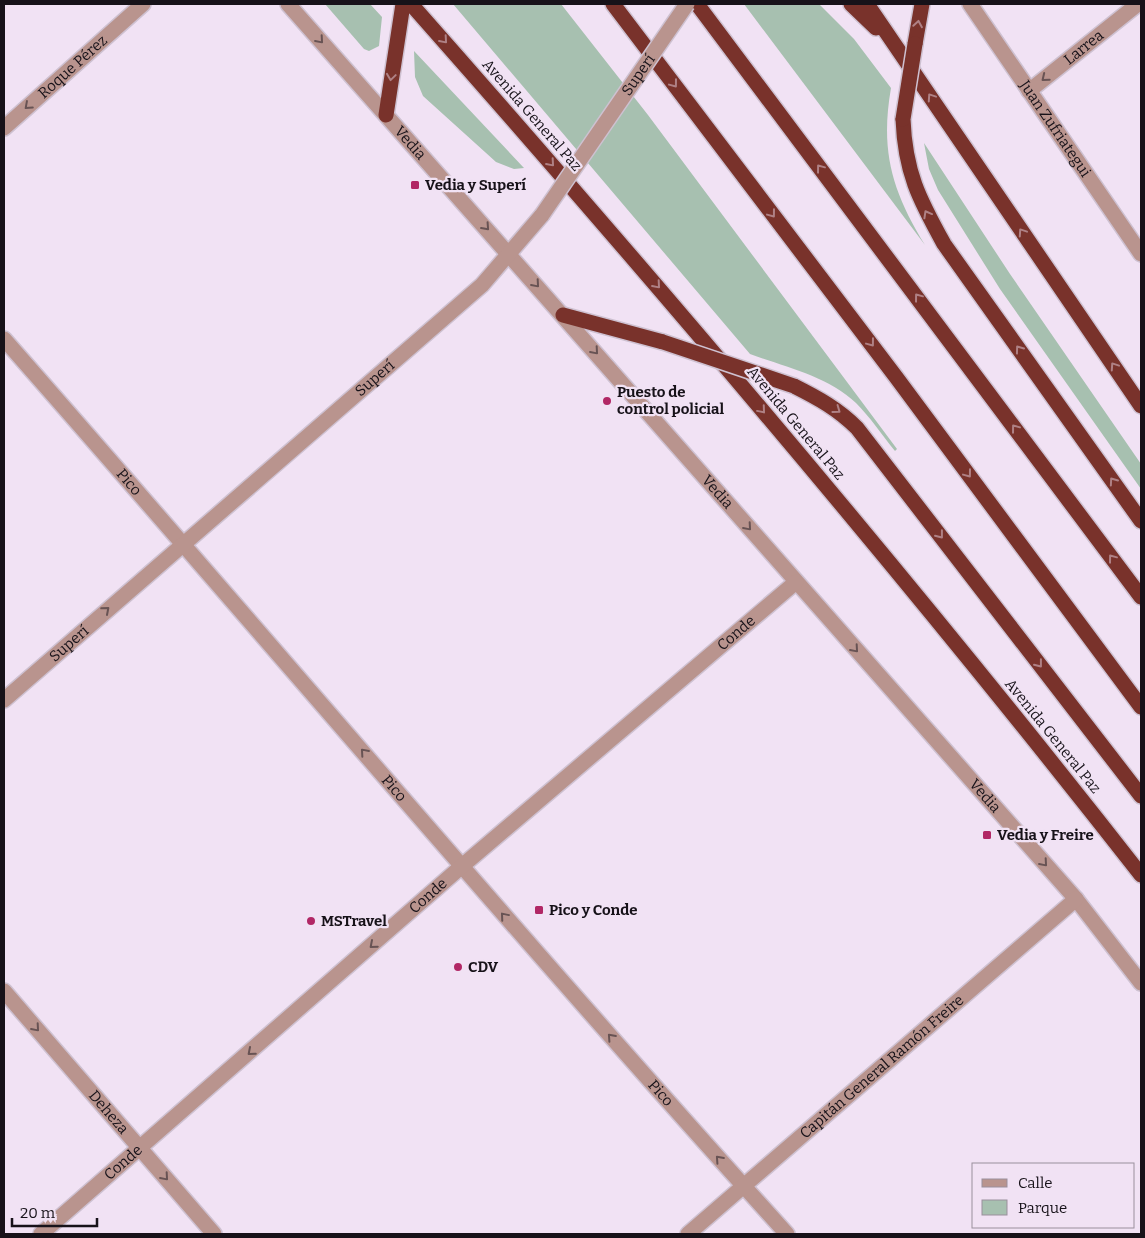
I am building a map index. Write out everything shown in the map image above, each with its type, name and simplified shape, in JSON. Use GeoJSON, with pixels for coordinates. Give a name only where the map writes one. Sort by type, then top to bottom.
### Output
{"type":"FeatureCollection","features":[{"type":"Feature","properties":{"kind":"highway"},"geometry":{"type":"LineString","coordinates":[[386,115],[403,4]]}},
{"type":"Feature","properties":{"kind":"highway","name":"Avenida General Paz"},"geometry":{"type":"LineString","coordinates":[[412,4],[678,310],[1030,734],[1141,875]]}},
{"type":"Feature","properties":{"kind":"highway"},"geometry":{"type":"LineString","coordinates":[[613,4],[890,369],[1141,707]]}},
{"type":"Feature","properties":{"kind":"highway"},"geometry":{"type":"LineString","coordinates":[[697,4],[1141,597]]}},
{"type":"Feature","properties":{"kind":"highway"},"geometry":{"type":"LineString","coordinates":[[851,4],[902,54]]}},
{"type":"Feature","properties":{"kind":"highway"},"geometry":{"type":"LineString","coordinates":[[867,4],[1141,406]]}},
{"type":"Feature","properties":{"kind":"highway"},"geometry":{"type":"LineString","coordinates":[[922,4],[903,119],[904,145],[910,174],[919,200],[944,244],[1141,521]]}},
{"type":"Feature","properties":{"kind":"highway"},"geometry":{"type":"LineString","coordinates":[[563,314],[663,342],[794,386],[828,403],[843,413],[857,428],[1141,796]]}},
{"type":"Feature","properties":{"kind":"street","name":"Roque Pérez"},"geometry":{"type":"LineString","coordinates":[[4,128],[143,4]]}},
{"type":"Feature","properties":{"kind":"street","name":"Vedia"},"geometry":{"type":"LineString","coordinates":[[288,4],[563,314],[796,582],[1076,899],[1141,983]]}},
{"type":"Feature","properties":{"kind":"street","name":"Superí"},"geometry":{"type":"LineString","coordinates":[[4,700],[482,285],[542,215],[687,4]]}},
{"type":"Feature","properties":{"kind":"street","name":"Juan Zufriategui"},"geometry":{"type":"LineString","coordinates":[[970,4],[1141,254]]}},
{"type":"Feature","properties":{"kind":"street","name":"Larrea"},"geometry":{"type":"LineString","coordinates":[[1029,90],[1138,4]]}},
{"type":"Feature","properties":{"kind":"street","name":"Pico"},"geometry":{"type":"LineString","coordinates":[[4,339],[184,543],[516,930],[787,1234]]}},
{"type":"Feature","properties":{"kind":"street","name":"Conde"},"geometry":{"type":"LineString","coordinates":[[41,1234],[141,1149],[462,866],[796,582]]}},
{"type":"Feature","properties":{"kind":"street","name":"Capitán General Ramón Freire"},"geometry":{"type":"LineString","coordinates":[[688,1234],[1076,899]]}},
{"type":"Feature","properties":{"kind":"street","name":"Deheza"},"geometry":{"type":"LineString","coordinates":[[4,991],[214,1234]]}},
{"type":"Feature","properties":{"kind":"green space"},"geometry":{"type":"Polygon","coordinates":[[[325,4],[370,4],[382,17],[379,46],[369,51],[364,49],[325,4]]]}},
{"type":"Feature","properties":{"kind":"green space"},"geometry":{"type":"Polygon","coordinates":[[[453,4],[561,4],[648,115],[897,449],[895,451],[861,408],[845,394],[806,373],[750,354],[453,4]]]}},
{"type":"Feature","properties":{"kind":"green space"},"geometry":{"type":"Polygon","coordinates":[[[744,4],[819,4],[854,39],[891,88],[887,132],[892,170],[904,207],[925,245],[744,4]]]}},
{"type":"Feature","properties":{"kind":"green space"},"geometry":{"type":"Polygon","coordinates":[[[414,51],[524,168],[514,169],[496,162],[423,96],[415,77],[414,51]]]}},
{"type":"Feature","properties":{"kind":"green space"},"geometry":{"type":"Polygon","coordinates":[[[924,143],[1010,274],[1141,464],[1141,489],[1000,289],[938,190],[929,169],[924,143]]]}},
{"type":"Feature","properties":{"kind":"place","name":"Vedia y Superí"},"geometry":{"type":"Point","coordinates":[415,185]}},
{"type":"Feature","properties":{"kind":"place","name":"Puesto de control policial"},"geometry":{"type":"Point","coordinates":[607,401]}},
{"type":"Feature","properties":{"kind":"place","name":"Vedia y Freire"},"geometry":{"type":"Point","coordinates":[987,835]}},
{"type":"Feature","properties":{"kind":"place","name":"Pico y Conde"},"geometry":{"type":"Point","coordinates":[539,910]}},
{"type":"Feature","properties":{"kind":"place","name":"MSTravel"},"geometry":{"type":"Point","coordinates":[311,921]}},
{"type":"Feature","properties":{"kind":"place","name":"CDV"},"geometry":{"type":"Point","coordinates":[458,967]}}]}
